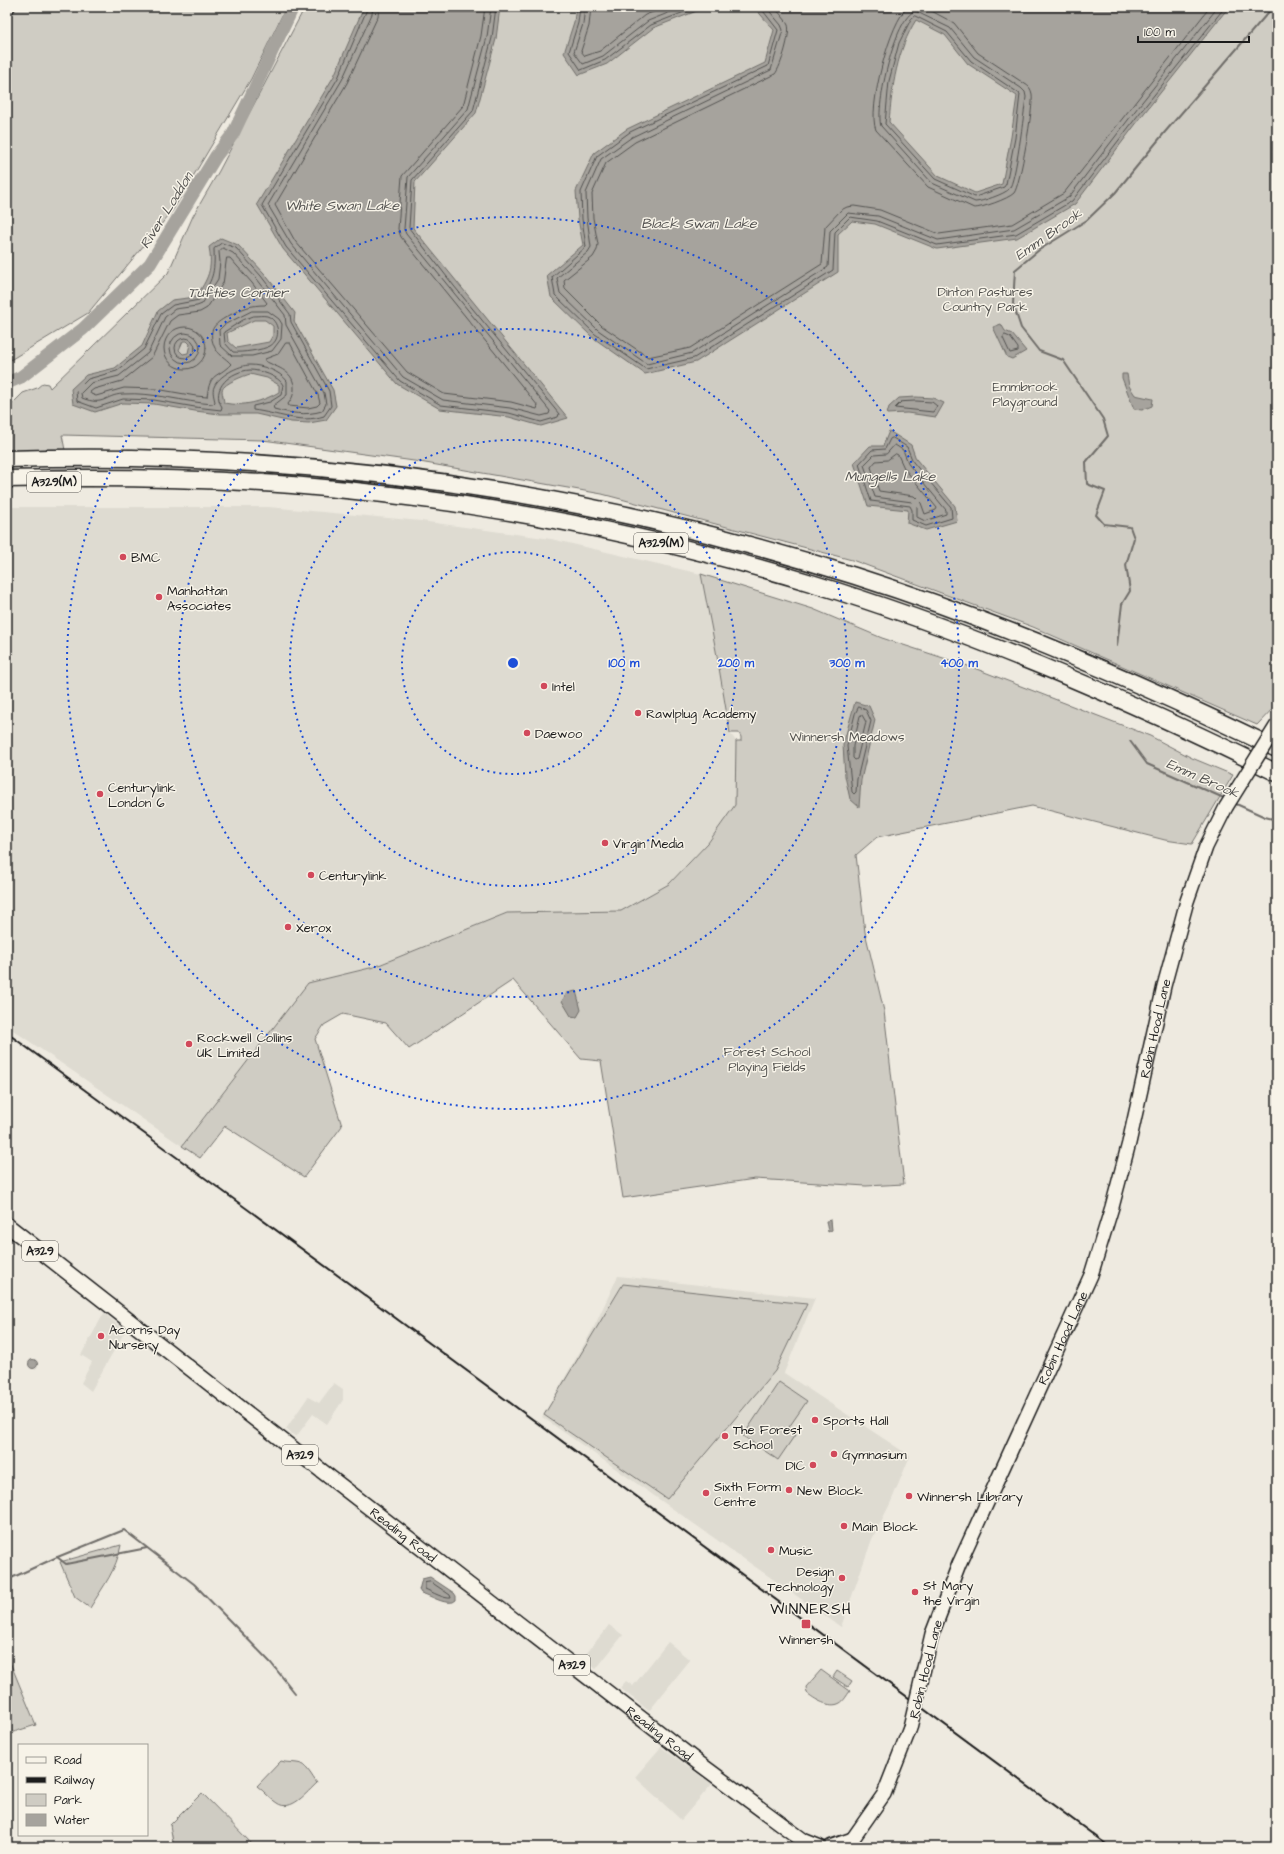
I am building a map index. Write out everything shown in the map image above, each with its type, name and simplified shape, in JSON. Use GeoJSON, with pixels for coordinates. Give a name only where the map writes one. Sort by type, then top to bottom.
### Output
{"type":"FeatureCollection","features":[{"type":"Feature","properties":{"kind":"highway","name":"A329(M)"},"geometry":{"type":"LineString","coordinates":[[7,459],[77,457],[174,459],[236,461],[332,468],[500,490],[652,520],[815,564],[944,607],[1094,666],[1277,750]]}},
{"type":"Feature","properties":{"kind":"highway","name":"A329(M)"},"geometry":{"type":"LineString","coordinates":[[7,486],[101,477]]}},
{"type":"Feature","properties":{"kind":"highway","name":"A329(M)"},"geometry":{"type":"LineString","coordinates":[[7,478],[101,477],[255,482],[395,496],[548,519],[629,536],[705,554],[810,583],[866,601],[1006,652],[1127,704],[1277,773]]}},
{"type":"Feature","properties":{"kind":"main road","name":"Robin Hood Lane"},"geometry":{"type":"LineString","coordinates":[[849,1844],[875,1809],[884,1794],[910,1728],[934,1627],[959,1564],[1091,1275],[1112,1207],[1129,1143],[1164,986],[1188,901],[1206,848],[1226,807],[1277,725]]}},
{"type":"Feature","properties":{"kind":"main road","name":"Reading Road"},"geometry":{"type":"LineString","coordinates":[[7,1225],[700,1764],[817,1846]]}},
{"type":"Feature","properties":{"kind":"main road"},"geometry":{"type":"LineString","coordinates":[[817,1846],[849,1844]]}},
{"type":"Feature","properties":{"kind":"shaded area"},"geometry":{"type":"Polygon","coordinates":[[[7,507],[268,507],[421,521],[551,539],[701,574],[730,733],[736,741],[735,805],[708,843],[669,884],[621,911],[507,913],[374,967],[308,983],[182,1146],[7,1026],[7,507]]]}},
{"type":"Feature","properties":{"kind":"shaded area","name":"The Forest School"},"geometry":{"type":"Polygon","coordinates":[[[618,1276],[815,1298],[784,1373],[910,1456],[890,1504],[872,1539],[841,1627],[542,1417],[593,1329],[618,1276]]]}},
{"type":"Feature","properties":{"kind":"shaded area"},"geometry":{"type":"Polygon","coordinates":[[[104,1313],[125,1331],[91,1391],[81,1383],[92,1362],[81,1355],[104,1313]]]}},
{"type":"Feature","properties":{"kind":"shaded area"},"geometry":{"type":"Polygon","coordinates":[[[334,1383],[343,1389],[343,1400],[327,1424],[313,1414],[296,1437],[286,1429],[308,1397],[319,1403],[334,1383]]]}},
{"type":"Feature","properties":{"kind":"shaded area"},"geometry":{"type":"Polygon","coordinates":[[[609,1625],[623,1635],[596,1669],[583,1658],[609,1625]]]}},
{"type":"Feature","properties":{"kind":"shaded area"},"geometry":{"type":"Polygon","coordinates":[[[668,1642],[690,1660],[649,1711],[620,1688],[626,1681],[633,1686],[668,1642]]]}},
{"type":"Feature","properties":{"kind":"shaded area"},"geometry":{"type":"Polygon","coordinates":[[[661,1747],[712,1784],[681,1820],[635,1777],[661,1747]]]}},
{"type":"Feature","properties":{"kind":"green space"},"geometry":{"type":"Polygon","coordinates":[[[14,7],[286,7],[251,79],[173,210],[88,313],[7,362],[7,12],[14,7]]]}},
{"type":"Feature","properties":{"kind":"green space","name":"Dinton Pastures Country Park"},"geometry":{"type":"Polygon","coordinates":[[[305,7],[1277,7],[1277,704],[1257,725],[1033,627],[852,560],[602,494],[414,461],[263,440],[62,435],[65,450],[7,451],[7,409],[23,393],[37,388],[43,383],[48,384],[50,388],[168,273],[193,216],[219,171],[305,7]]]}},
{"type":"Feature","properties":{"kind":"green space","name":"Winnersh Meadows"},"geometry":{"type":"Polygon","coordinates":[[[701,574],[813,609],[882,638],[974,668],[1150,736],[1192,758],[1233,775],[1192,844],[1165,840],[1032,806],[877,837],[856,855],[865,932],[884,1011],[904,1184],[866,1186],[755,1179],[623,1198],[601,1061],[581,1059],[513,980],[409,1049],[386,1023],[343,1014],[324,1025],[315,1039],[342,1126],[304,1177],[225,1126],[200,1158],[182,1146],[308,983],[374,967],[507,913],[621,911],[669,884],[708,843],[735,805],[736,741],[741,741],[741,737],[739,733],[730,733],[701,574]]]}},
{"type":"Feature","properties":{"kind":"green space"},"geometry":{"type":"Polygon","coordinates":[[[623,1284],[807,1304],[775,1371],[667,1499],[544,1415],[623,1284]]]}},
{"type":"Feature","properties":{"kind":"green space"},"geometry":{"type":"Polygon","coordinates":[[[779,1382],[807,1401],[787,1430],[795,1435],[778,1460],[743,1436],[779,1382]]]}},
{"type":"Feature","properties":{"kind":"green space"},"geometry":{"type":"Polygon","coordinates":[[[121,1545],[113,1570],[90,1608],[75,1597],[60,1562],[121,1545]]]}},
{"type":"Feature","properties":{"kind":"green space"},"geometry":{"type":"Polygon","coordinates":[[[7,1655],[36,1725],[7,1734],[7,1655]]]}},
{"type":"Feature","properties":{"kind":"green space"},"geometry":{"type":"Polygon","coordinates":[[[821,1670],[850,1691],[840,1703],[836,1705],[827,1704],[807,1693],[806,1687],[821,1670]]]}},
{"type":"Feature","properties":{"kind":"green space"},"geometry":{"type":"Polygon","coordinates":[[[837,1671],[852,1681],[848,1687],[833,1677],[837,1671]]]}},
{"type":"Feature","properties":{"kind":"green space"},"geometry":{"type":"Polygon","coordinates":[[[281,1761],[303,1765],[317,1783],[304,1796],[288,1805],[277,1803],[257,1786],[281,1761]]]}},
{"type":"Feature","properties":{"kind":"green space"},"geometry":{"type":"Polygon","coordinates":[[[202,1793],[255,1847],[174,1847],[170,1825],[202,1793]]]}},
{"type":"Feature","properties":{"kind":"water","name":"White Swan Lake"},"geometry":{"type":"Polygon","coordinates":[[[364,7],[500,7],[496,39],[476,113],[415,182],[413,228],[568,418],[541,426],[509,417],[440,409],[397,384],[283,249],[257,204],[334,76],[364,7]]]}},
{"type":"Feature","properties":{"kind":"water"},"geometry":{"type":"Polygon","coordinates":[[[576,7],[707,7],[653,28],[607,64],[579,75],[564,53],[574,22],[576,7]]]}},
{"type":"Feature","properties":{"kind":"water","name":"Black Swan Lake"},"geometry":{"type":"Polygon","coordinates":[[[754,7],[1231,7],[1224,13],[1145,112],[1075,204],[1017,238],[937,249],[875,224],[852,221],[838,234],[838,272],[696,362],[645,374],[592,337],[551,297],[547,275],[583,245],[578,219],[576,191],[594,153],[627,129],[765,63],[774,30],[754,7]],[[916,20],[904,44],[896,69],[889,122],[938,176],[975,193],[1002,184],[1017,96],[968,64],[945,35],[916,20]]]}},
{"type":"Feature","properties":{"kind":"water","name":"Tufties Corner"},"geometry":{"type":"Polygon","coordinates":[[[221,238],[238,245],[264,273],[295,313],[294,321],[333,390],[336,406],[326,420],[309,423],[291,422],[256,414],[220,414],[154,404],[123,403],[95,412],[73,404],[71,389],[86,375],[115,368],[142,346],[158,311],[172,300],[196,297],[204,284],[210,268],[209,247],[221,238]],[[254,320],[227,333],[228,341],[236,348],[269,342],[273,335],[273,326],[265,320],[254,320]],[[183,341],[179,350],[183,354],[188,353],[190,344],[187,341],[183,341]],[[250,374],[230,382],[222,390],[224,403],[252,403],[279,392],[279,385],[267,378],[250,374]]]}},
{"type":"Feature","properties":{"kind":"water"},"geometry":{"type":"Polygon","coordinates":[[[1001,324],[1005,331],[1012,334],[1026,351],[1012,359],[1007,357],[993,327],[1001,324]]]}},
{"type":"Feature","properties":{"kind":"water"},"geometry":{"type":"Polygon","coordinates":[[[1122,374],[1127,374],[1129,386],[1135,395],[1153,399],[1152,406],[1142,410],[1134,409],[1122,378],[1122,374]]]}},
{"type":"Feature","properties":{"kind":"water"},"geometry":{"type":"Polygon","coordinates":[[[899,398],[933,398],[944,403],[936,417],[907,413],[887,414],[889,407],[899,398]]]}},
{"type":"Feature","properties":{"kind":"water","name":"Mungells Lake"},"geometry":{"type":"Polygon","coordinates":[[[889,431],[911,445],[916,459],[955,506],[957,521],[926,530],[907,523],[908,510],[868,506],[854,463],[870,446],[883,446],[889,431]]]}},
{"type":"Feature","properties":{"kind":"water"},"geometry":{"type":"Polygon","coordinates":[[[855,702],[869,706],[875,720],[861,780],[859,807],[850,799],[845,776],[843,745],[855,702]]]}},
{"type":"Feature","properties":{"kind":"water"},"geometry":{"type":"Polygon","coordinates":[[[576,991],[581,1010],[577,1017],[571,1016],[562,1001],[567,993],[576,991]]]}},
{"type":"Feature","properties":{"kind":"water"},"geometry":{"type":"Polygon","coordinates":[[[831,1220],[832,1230],[828,1232],[826,1221],[831,1220]]]}},
{"type":"Feature","properties":{"kind":"water"},"geometry":{"type":"Polygon","coordinates":[[[31,1360],[35,1360],[37,1364],[35,1368],[31,1368],[29,1366],[29,1362],[31,1360]]]}},
{"type":"Feature","properties":{"kind":"water"},"geometry":{"type":"Polygon","coordinates":[[[430,1577],[454,1593],[456,1600],[453,1602],[445,1602],[421,1593],[419,1590],[422,1579],[430,1577]]]}},
{"type":"Feature","properties":{"kind":"waterway","name":"River Loddon"},"geometry":{"type":"LineString","coordinates":[[7,383],[21,377],[83,329],[150,264],[216,156],[233,134],[293,7]]}},
{"type":"Feature","properties":{"kind":"waterway","name":"Emm Brook"},"geometry":{"type":"LineString","coordinates":[[1117,646],[1122,604],[1130,591],[1126,565],[1134,538],[1130,527],[1104,524],[1096,515],[1105,491],[1087,484],[1086,462],[1108,436],[1103,419],[1063,360],[1039,351],[1021,328],[1013,304],[1015,270],[1039,250],[1087,220],[1115,193],[1165,132],[1273,7]]}},
{"type":"Feature","properties":{"kind":"waterway","name":"Emm Brook"},"geometry":{"type":"LineString","coordinates":[[1130,741],[1147,764],[1226,799]]}},
{"type":"Feature","properties":{"kind":"waterway","name":"Emm Brook"},"geometry":{"type":"LineString","coordinates":[[1234,803],[1265,817],[1277,820]]}},
{"type":"Feature","properties":{"kind":"waterway"},"geometry":{"type":"LineString","coordinates":[[7,1580],[55,1558],[124,1530],[194,1584],[271,1663],[295,1693]]}},
{"type":"Feature","properties":{"kind":"waterway"},"geometry":{"type":"LineString","coordinates":[[57,1557],[66,1564],[147,1548]]}},
{"type":"Feature","properties":{"kind":"railway"},"geometry":{"type":"LineString","coordinates":[[7,1033],[355,1288],[1110,1847]]}},
{"type":"Feature","properties":{"kind":"place","name":"BMC"},"geometry":{"type":"Point","coordinates":[123,557]}},
{"type":"Feature","properties":{"kind":"place","name":"Manhattan Associates"},"geometry":{"type":"Point","coordinates":[159,597]}},
{"type":"Feature","properties":{"kind":"place","name":"Intel"},"geometry":{"type":"Point","coordinates":[544,686]}},
{"type":"Feature","properties":{"kind":"place","name":"Rawlplug Academy"},"geometry":{"type":"Point","coordinates":[638,713]}},
{"type":"Feature","properties":{"kind":"place","name":"Daewoo"},"geometry":{"type":"Point","coordinates":[527,733]}},
{"type":"Feature","properties":{"kind":"place","name":"Centurylink London 6"},"geometry":{"type":"Point","coordinates":[100,794]}},
{"type":"Feature","properties":{"kind":"place","name":"Virgin Media"},"geometry":{"type":"Point","coordinates":[605,843]}},
{"type":"Feature","properties":{"kind":"place","name":"Centurylink"},"geometry":{"type":"Point","coordinates":[311,875]}},
{"type":"Feature","properties":{"kind":"place","name":"Xerox"},"geometry":{"type":"Point","coordinates":[288,927]}},
{"type":"Feature","properties":{"kind":"place","name":"Rockwell Collins UK Limited"},"geometry":{"type":"Point","coordinates":[189,1044]}},
{"type":"Feature","properties":{"kind":"place","name":"Acorns Day Nursery"},"geometry":{"type":"Point","coordinates":[101,1336]}},
{"type":"Feature","properties":{"kind":"place","name":"Sports Hall"},"geometry":{"type":"Point","coordinates":[815,1420]}},
{"type":"Feature","properties":{"kind":"place","name":"The Forest School"},"geometry":{"type":"Point","coordinates":[725,1436]}},
{"type":"Feature","properties":{"kind":"place","name":"Gymnasium"},"geometry":{"type":"Point","coordinates":[834,1454]}},
{"type":"Feature","properties":{"kind":"place","name":"DIC"},"geometry":{"type":"Point","coordinates":[813,1465]}},
{"type":"Feature","properties":{"kind":"place","name":"New Block"},"geometry":{"type":"Point","coordinates":[789,1490]}},
{"type":"Feature","properties":{"kind":"place","name":"Sixth Form Centre"},"geometry":{"type":"Point","coordinates":[706,1493]}},
{"type":"Feature","properties":{"kind":"place","name":"Winnersh Library"},"geometry":{"type":"Point","coordinates":[909,1496]}},
{"type":"Feature","properties":{"kind":"place","name":"Main Block"},"geometry":{"type":"Point","coordinates":[844,1526]}},
{"type":"Feature","properties":{"kind":"place","name":"Music"},"geometry":{"type":"Point","coordinates":[771,1550]}},
{"type":"Feature","properties":{"kind":"place","name":"Design Technology"},"geometry":{"type":"Point","coordinates":[842,1578]}},
{"type":"Feature","properties":{"kind":"place","name":"St Mary the Virgin"},"geometry":{"type":"Point","coordinates":[915,1592]}},
{"type":"Feature","properties":{"kind":"place","name":"Winnersh"},"geometry":{"type":"Point","coordinates":[806,1624]}},
{"type":"Feature","properties":{"kind":"district","name":"WINNERSH"},"geometry":{"type":"Point","coordinates":[811,1609]}},
{"type":"Feature","properties":{"kind":"park label","name":"Emmbrook Playground"},"geometry":{"type":"Point","coordinates":[1025,394]}},
{"type":"Feature","properties":{"kind":"park label","name":"Forest School Playing Fields"},"geometry":{"type":"Point","coordinates":[767,1058]}}]}
